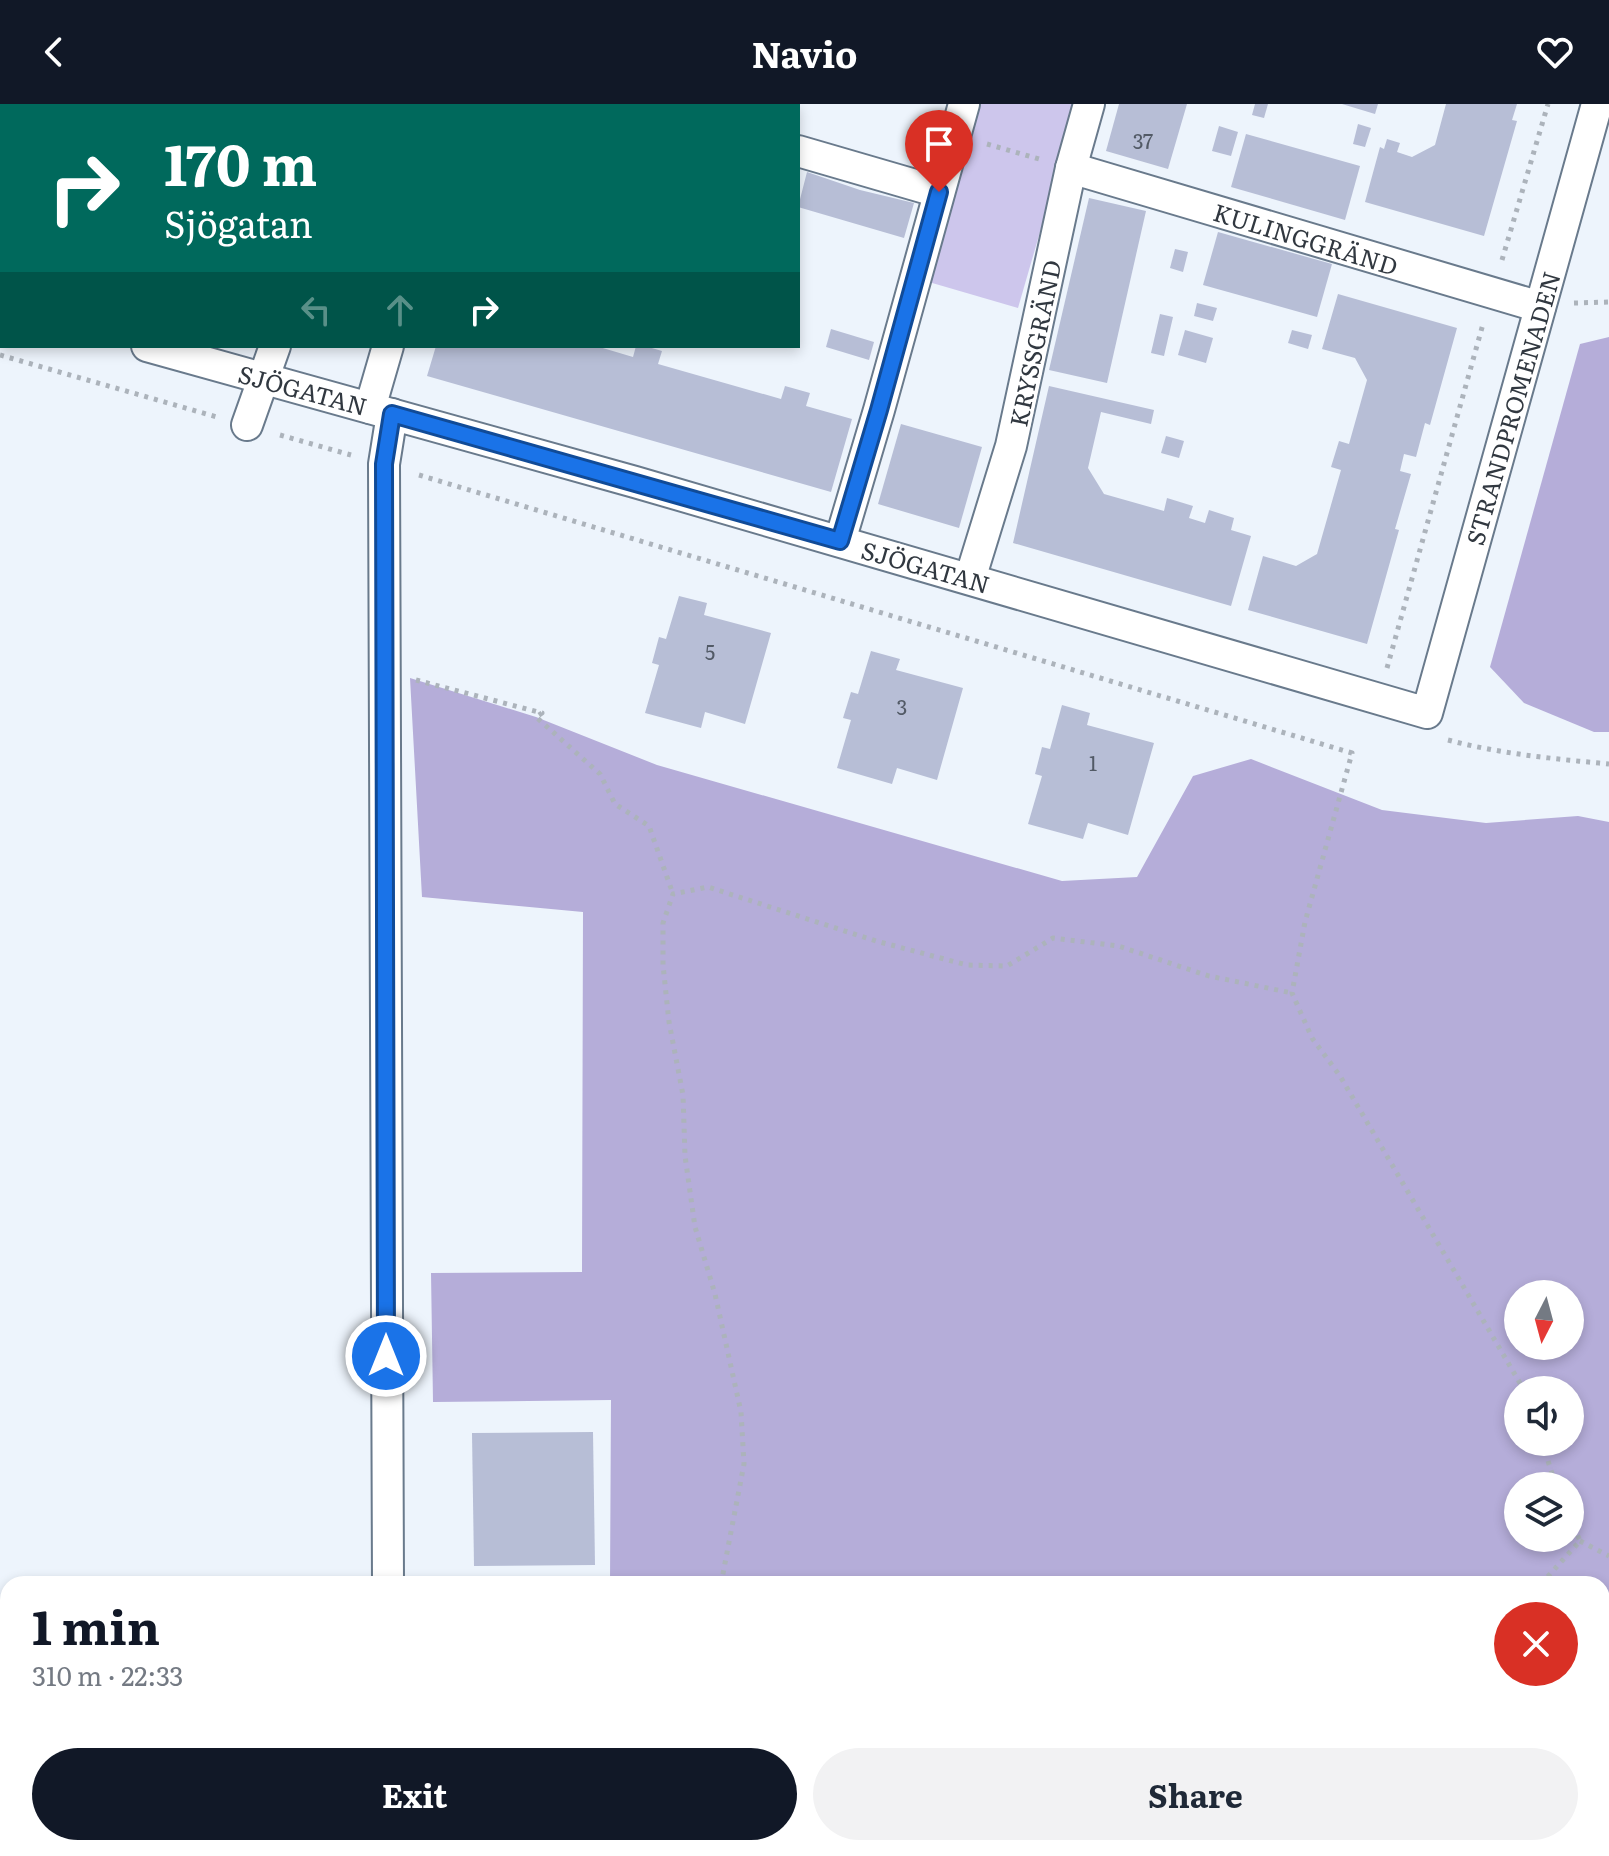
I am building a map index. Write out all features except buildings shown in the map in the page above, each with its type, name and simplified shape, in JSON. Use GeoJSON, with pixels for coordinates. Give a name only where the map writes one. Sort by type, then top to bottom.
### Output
{"type":"FeatureCollection","features":[{"type":"Feature","properties":{"kind":"street"},"geometry":{"type":"LineString","coordinates":[[840,541],[964,104]]}},
{"type":"Feature","properties":{"kind":"street","name":"KRYSSGRÄND"},"geometry":{"type":"LineString","coordinates":[[970,579],[1011,446],[1071,168],[1089,104]]}},
{"type":"Feature","properties":{"kind":"street","name":"STRANDPROMENADEN"},"geometry":{"type":"LineString","coordinates":[[1432,724],[1540,307],[1597,104]]}},
{"type":"Feature","properties":{"kind":"street"},"geometry":{"type":"LineString","coordinates":[[800,152],[939,192]]}},
{"type":"Feature","properties":{"kind":"street","name":"KULINGGRÄND"},"geometry":{"type":"LineString","coordinates":[[1071,168],[1540,307]]}},
{"type":"Feature","properties":{"kind":"street","name":"SJÖGATAN"},"geometry":{"type":"LineString","coordinates":[[154,348],[970,579],[1432,724]]}},
{"type":"Feature","properties":{"kind":"street"},"geometry":{"type":"LineString","coordinates":[[247,425],[274,348]]}},
{"type":"Feature","properties":{"kind":"street"},"geometry":{"type":"LineString","coordinates":[[388,348],[381,411],[384,464],[388,1576]]}},
{"type":"Feature","properties":{"kind":"path"},"geometry":{"type":"LineString","coordinates":[[1387,669],[1548,104]]}},
{"type":"Feature","properties":{"kind":"path"},"geometry":{"type":"LineString","coordinates":[[955,135],[1071,168]]}},
{"type":"Feature","properties":{"kind":"path"},"geometry":{"type":"LineString","coordinates":[[0,355],[384,464],[1352,753],[1305,922],[1292,993],[1312,1038],[1340,1076],[1516,1376]]}},
{"type":"Feature","properties":{"kind":"path"},"geometry":{"type":"LineString","coordinates":[[385,671],[446,690],[542,713],[536,717],[600,774],[615,804],[649,826],[673,894],[663,923],[663,965],[669,1022],[683,1095],[685,1156],[693,1213],[741,1412],[744,1464],[723,1576]]}},
{"type":"Feature","properties":{"kind":"path"},"geometry":{"type":"LineString","coordinates":[[1432,724],[1493,750],[1609,764]]}},
{"type":"Feature","properties":{"kind":"path"},"geometry":{"type":"LineString","coordinates":[[673,894],[708,887],[876,941],[967,965],[1007,966],[1053,938],[1118,946],[1209,976],[1292,993]]}},
{"type":"Feature","properties":{"kind":"path"},"geometry":{"type":"LineString","coordinates":[[1584,1543],[1609,1556]]}},
{"type":"Feature","properties":{"kind":"path"},"geometry":{"type":"LineString","coordinates":[[1548,1576],[1570,1552]]}},
{"type":"Feature","properties":{"kind":"shaded area"},"geometry":{"type":"Polygon","coordinates":[[[972,104],[1077,104],[1018,308],[922,280],[972,104]]]}},
{"type":"Feature","properties":{"kind":"shaded area"},"geometry":{"type":"Polygon","coordinates":[[[1609,337],[1609,732],[1594,732],[1524,703],[1490,667],[1580,344],[1609,337]]]}},
{"type":"Feature","properties":{"kind":"shaded area"},"geometry":{"type":"Polygon","coordinates":[[[410,678],[536,717],[657,765],[1062,881],[1137,877],[1193,776],[1251,759],[1382,810],[1486,823],[1578,816],[1609,822],[1609,1576],[610,1576],[611,1400],[433,1402],[431,1273],[582,1272],[583,912],[422,897],[410,678]]]}},
{"type":"Feature","properties":{"kind":"route"},"geometry":{"type":"LineString","coordinates":[[386,1356],[384,464],[392,414],[840,541],[939,192]]}}]}
